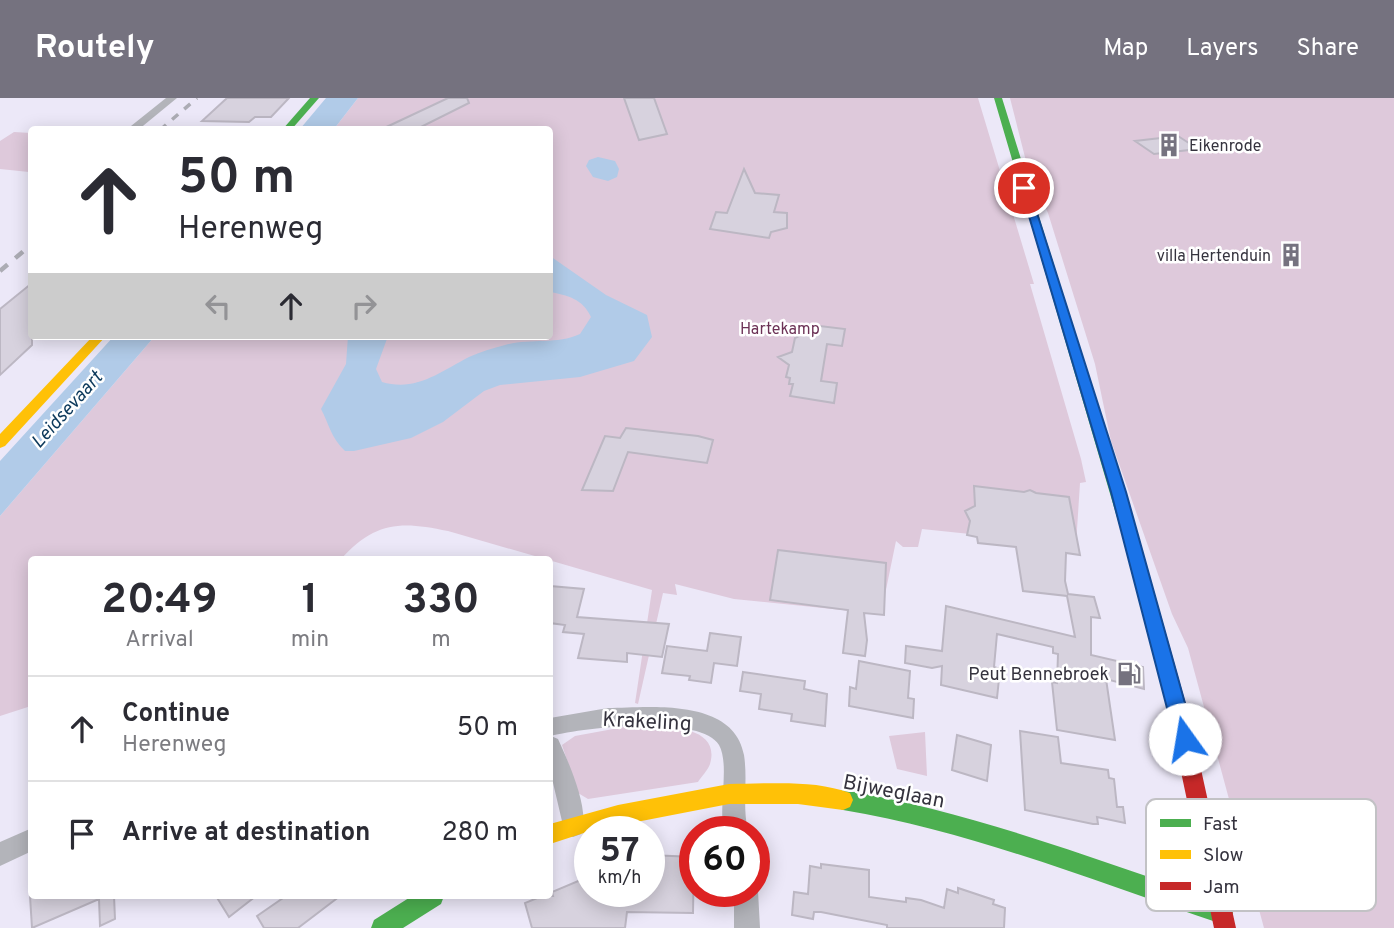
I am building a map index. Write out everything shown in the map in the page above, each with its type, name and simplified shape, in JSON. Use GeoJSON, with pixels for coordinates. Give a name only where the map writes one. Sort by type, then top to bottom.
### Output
{"type":"FeatureCollection","features":[{"type":"Feature","properties":{"kind":"main road"},"geometry":{"type":"LineString","coordinates":[[290,126],[315,98]]}},
{"type":"Feature","properties":{"kind":"main road"},"geometry":{"type":"LineString","coordinates":[[998,98],[1147,590],[1180,715],[1198,799]]}},
{"type":"Feature","properties":{"kind":"main road"},"geometry":{"type":"LineString","coordinates":[[0,443],[96,340]]}},
{"type":"Feature","properties":{"kind":"main road","name":"Bijweglaan"},"geometry":{"type":"LineString","coordinates":[[553,833],[652,807],[734,793],[809,797],[872,805],[933,818],[1146,893]]}},
{"type":"Feature","properties":{"kind":"main road"},"geometry":{"type":"LineString","coordinates":[[382,928],[428,899]]}},
{"type":"Feature","properties":{"kind":"main road","name":"Bijweglaan"},"geometry":{"type":"LineString","coordinates":[[1197,911],[1223,920]]}},
{"type":"Feature","properties":{"kind":"street"},"geometry":{"type":"LineString","coordinates":[[136,126],[172,98]]}},
{"type":"Feature","properties":{"kind":"street","name":"Krakeling"},"geometry":{"type":"LineString","coordinates":[[553,726],[593,718],[641,717],[691,721],[715,727],[730,746],[734,793],[731,816]]}},
{"type":"Feature","properties":{"kind":"street"},"geometry":{"type":"LineString","coordinates":[[553,753],[563,775],[573,826]]}},
{"type":"Feature","properties":{"kind":"street"},"geometry":{"type":"LineString","coordinates":[[0,854],[28,841]]}},
{"type":"Feature","properties":{"kind":"street"},"geometry":{"type":"LineString","coordinates":[[746,907],[747,928]]}},
{"type":"Feature","properties":{"kind":"green space","name":"Hartekamp"},"geometry":{"type":"Polygon","coordinates":[[[358,98],[978,98],[1034,284],[1030,284],[1081,459],[1086,482],[1080,483],[1076,545],[922,529],[918,547],[903,547],[896,541],[881,614],[734,599],[675,584],[677,595],[663,593],[638,704],[635,703],[652,590],[553,561],[553,556],[534,556],[448,531],[402,525],[377,531],[344,556],[28,556],[28,707],[0,716],[0,516],[152,340],[553,340],[553,126],[336,126],[358,98]]]}},
{"type":"Feature","properties":{"kind":"green space"},"geometry":{"type":"Polygon","coordinates":[[[1010,98],[1394,98],[1394,928],[1264,928],[1259,911],[1376,911],[1376,799],[1229,799],[1188,648],[1172,614],[1111,441],[1095,364],[1048,213],[1029,173],[1010,98]]]}},
{"type":"Feature","properties":{"kind":"green space"},"geometry":{"type":"Polygon","coordinates":[[[14,132],[28,133],[28,172],[0,169],[0,141],[14,132]]]}},
{"type":"Feature","properties":{"kind":"green space"},"geometry":{"type":"Polygon","coordinates":[[[624,727],[665,727],[695,733],[705,739],[711,749],[710,764],[698,782],[588,799],[578,793],[562,745],[575,736],[624,727]]]}},
{"type":"Feature","properties":{"kind":"green space"},"geometry":{"type":"Polygon","coordinates":[[[925,732],[927,776],[897,769],[889,736],[925,732]]]}},
{"type":"Feature","properties":{"kind":"water"},"geometry":{"type":"Polygon","coordinates":[[[326,98],[358,98],[336,126],[303,126],[326,98]]]}},
{"type":"Feature","properties":{"kind":"water"},"geometry":{"type":"Polygon","coordinates":[[[598,157],[615,161],[619,169],[617,177],[608,181],[593,177],[586,166],[589,160],[598,157]]]}},
{"type":"Feature","properties":{"kind":"water"},"geometry":{"type":"Polygon","coordinates":[[[553,258],[606,295],[647,315],[652,337],[634,361],[580,377],[500,385],[484,391],[443,422],[411,438],[345,451],[333,436],[321,409],[346,364],[348,340],[387,340],[376,369],[382,382],[417,382],[496,347],[562,339],[580,334],[591,317],[584,306],[568,296],[553,293],[553,258]]]}},
{"type":"Feature","properties":{"kind":"water","name":"Leidsevaart"},"geometry":{"type":"Polygon","coordinates":[[[110,340],[152,340],[0,516],[0,461],[110,340]]]}},
{"type":"Feature","properties":{"kind":"building"},"geometry":{"type":"Polygon","coordinates":[[[227,98],[289,98],[271,117],[255,117],[249,122],[202,121],[227,98]]]}},
{"type":"Feature","properties":{"kind":"building"},"geometry":{"type":"Polygon","coordinates":[[[448,98],[467,98],[469,103],[423,126],[388,126],[448,98]]]}},
{"type":"Feature","properties":{"kind":"building"},"geometry":{"type":"Polygon","coordinates":[[[624,98],[654,98],[667,134],[639,140],[624,98]]]}},
{"type":"Feature","properties":{"kind":"building","name":"Eikenrode"},"geometry":{"type":"Polygon","coordinates":[[[1178,136],[1198,149],[1154,154],[1135,141],[1178,136]]]}},
{"type":"Feature","properties":{"kind":"building"},"geometry":{"type":"Polygon","coordinates":[[[744,169],[755,193],[779,195],[774,212],[787,213],[787,228],[771,232],[769,238],[710,229],[716,212],[727,213],[744,169]]]}},
{"type":"Feature","properties":{"kind":"building"},"geometry":{"type":"Polygon","coordinates":[[[28,286],[28,340],[32,340],[32,345],[0,375],[0,309],[28,286]]]}},
{"type":"Feature","properties":{"kind":"building","name":"Hartekamp"},"geometry":{"type":"Polygon","coordinates":[[[803,324],[845,329],[842,346],[827,344],[821,381],[837,383],[834,403],[790,396],[793,384],[789,384],[790,378],[786,377],[789,365],[778,357],[792,352],[795,338],[801,335],[803,324]]]}},
{"type":"Feature","properties":{"kind":"building"},"geometry":{"type":"Polygon","coordinates":[[[626,428],[713,440],[707,463],[628,452],[613,491],[582,490],[605,436],[620,438],[626,428]]]}},
{"type":"Feature","properties":{"kind":"building"},"geometry":{"type":"Polygon","coordinates":[[[974,486],[1024,492],[1030,490],[1069,497],[1080,555],[1066,553],[1065,581],[1068,594],[1094,597],[1100,618],[1091,617],[1091,655],[1143,667],[1144,689],[1106,679],[1115,740],[1057,730],[1052,682],[1057,683],[1058,654],[1053,653],[1053,647],[997,634],[994,667],[1000,669],[997,698],[941,685],[942,666],[932,668],[905,663],[906,646],[942,651],[946,606],[1075,637],[1067,596],[1023,591],[1016,547],[978,543],[977,537],[967,535],[970,521],[965,511],[975,506],[974,486]]]}},
{"type":"Feature","properties":{"kind":"building"},"geometry":{"type":"Polygon","coordinates":[[[778,550],[886,563],[884,615],[864,613],[867,640],[865,656],[843,653],[848,610],[770,600],[778,550]]]}},
{"type":"Feature","properties":{"kind":"building"},"geometry":{"type":"Polygon","coordinates":[[[553,586],[584,589],[577,617],[669,624],[662,657],[627,653],[627,662],[578,658],[584,634],[563,632],[565,625],[553,623],[553,586]]]}},
{"type":"Feature","properties":{"kind":"building"},"geometry":{"type":"Polygon","coordinates":[[[710,633],[741,637],[737,666],[714,663],[711,683],[689,680],[690,676],[662,673],[667,646],[707,651],[710,633]]]}},
{"type":"Feature","properties":{"kind":"building"},"geometry":{"type":"Polygon","coordinates":[[[859,661],[910,671],[908,698],[914,699],[913,718],[849,706],[850,687],[856,689],[859,661]]]}},
{"type":"Feature","properties":{"kind":"building"},"geometry":{"type":"Polygon","coordinates":[[[743,672],[805,681],[804,689],[827,694],[825,726],[791,721],[792,714],[759,709],[761,694],[740,691],[743,672]]]}},
{"type":"Feature","properties":{"kind":"building"},"geometry":{"type":"Polygon","coordinates":[[[1020,731],[1058,737],[1061,763],[1108,770],[1109,778],[1114,779],[1117,807],[1123,807],[1125,823],[1097,817],[1098,824],[1093,824],[1025,810],[1020,731]]]}},
{"type":"Feature","properties":{"kind":"building"},"geometry":{"type":"Polygon","coordinates":[[[957,735],[991,745],[987,781],[952,770],[957,735]]]}},
{"type":"Feature","properties":{"kind":"building"},"geometry":{"type":"Polygon","coordinates":[[[665,856],[679,856],[679,907],[693,907],[693,913],[627,912],[625,928],[532,928],[525,903],[535,899],[553,899],[553,892],[574,883],[574,907],[665,907],[665,856]]]}},
{"type":"Feature","properties":{"kind":"building"},"geometry":{"type":"Polygon","coordinates":[[[821,864],[869,870],[869,897],[906,902],[906,898],[921,900],[944,908],[947,889],[958,893],[958,888],[994,900],[993,904],[1005,908],[1004,928],[887,928],[887,925],[821,912],[814,912],[813,919],[792,915],[794,892],[808,894],[810,866],[821,868],[821,864]]]}},
{"type":"Feature","properties":{"kind":"building"},"geometry":{"type":"Polygon","coordinates":[[[30,899],[99,899],[32,928],[30,899]]]}},
{"type":"Feature","properties":{"kind":"building"},"geometry":{"type":"Polygon","coordinates":[[[99,899],[114,899],[115,919],[100,926],[99,899]]]}},
{"type":"Feature","properties":{"kind":"building"},"geometry":{"type":"Polygon","coordinates":[[[218,899],[252,899],[229,917],[218,899]]]}},
{"type":"Feature","properties":{"kind":"building"},"geometry":{"type":"Polygon","coordinates":[[[282,899],[336,899],[298,928],[264,928],[257,916],[282,899]]]}},
{"type":"Feature","properties":{"kind":"railway"},"geometry":{"type":"LineString","coordinates":[[165,126],[197,98]]}},
{"type":"Feature","properties":{"kind":"railway"},"geometry":{"type":"LineString","coordinates":[[0,271],[28,247]]}},
{"type":"Feature","properties":{"kind":"traffic: fast"},"geometry":{"type":"LineString","coordinates":[[290,126],[315,98]]}},
{"type":"Feature","properties":{"kind":"traffic: fast"},"geometry":{"type":"LineString","coordinates":[[998,98],[1131,538]]}},
{"type":"Feature","properties":{"kind":"traffic: fast"},"geometry":{"type":"LineString","coordinates":[[843,800],[940,819],[1146,887]]}},
{"type":"Feature","properties":{"kind":"traffic: fast"},"geometry":{"type":"LineString","coordinates":[[382,928],[428,899]]}},
{"type":"Feature","properties":{"kind":"traffic: fast"},"geometry":{"type":"LineString","coordinates":[[1216,911],[1222,913]]}},
{"type":"Feature","properties":{"kind":"traffic: slow"},"geometry":{"type":"LineString","coordinates":[[0,443],[96,340]]}},
{"type":"Feature","properties":{"kind":"traffic: slow"},"geometry":{"type":"LineString","coordinates":[[553,833],[618,815],[729,794],[798,794],[843,800]]}},
{"type":"Feature","properties":{"kind":"traffic: jam"},"geometry":{"type":"LineString","coordinates":[[1131,538],[1179,715],[1197,799]]}},
{"type":"Feature","properties":{"kind":"traffic: jam"},"geometry":{"type":"LineString","coordinates":[[1221,911],[1225,928]]}},
{"type":"Feature","properties":{"kind":"place","name":"Eikenrode"},"geometry":{"type":"Point","coordinates":[1169,145]}},
{"type":"Feature","properties":{"kind":"place","name":"villa Hertenduin"},"geometry":{"type":"Point","coordinates":[1291,255]}},
{"type":"Feature","properties":{"kind":"place","name":"Peut Bennebroek"},"geometry":{"type":"Point","coordinates":[1129,674]}},
{"type":"Feature","properties":{"kind":"route"},"geometry":{"type":"LineString","coordinates":[[1024,188],[1147,590],[1185,739]]}}]}
